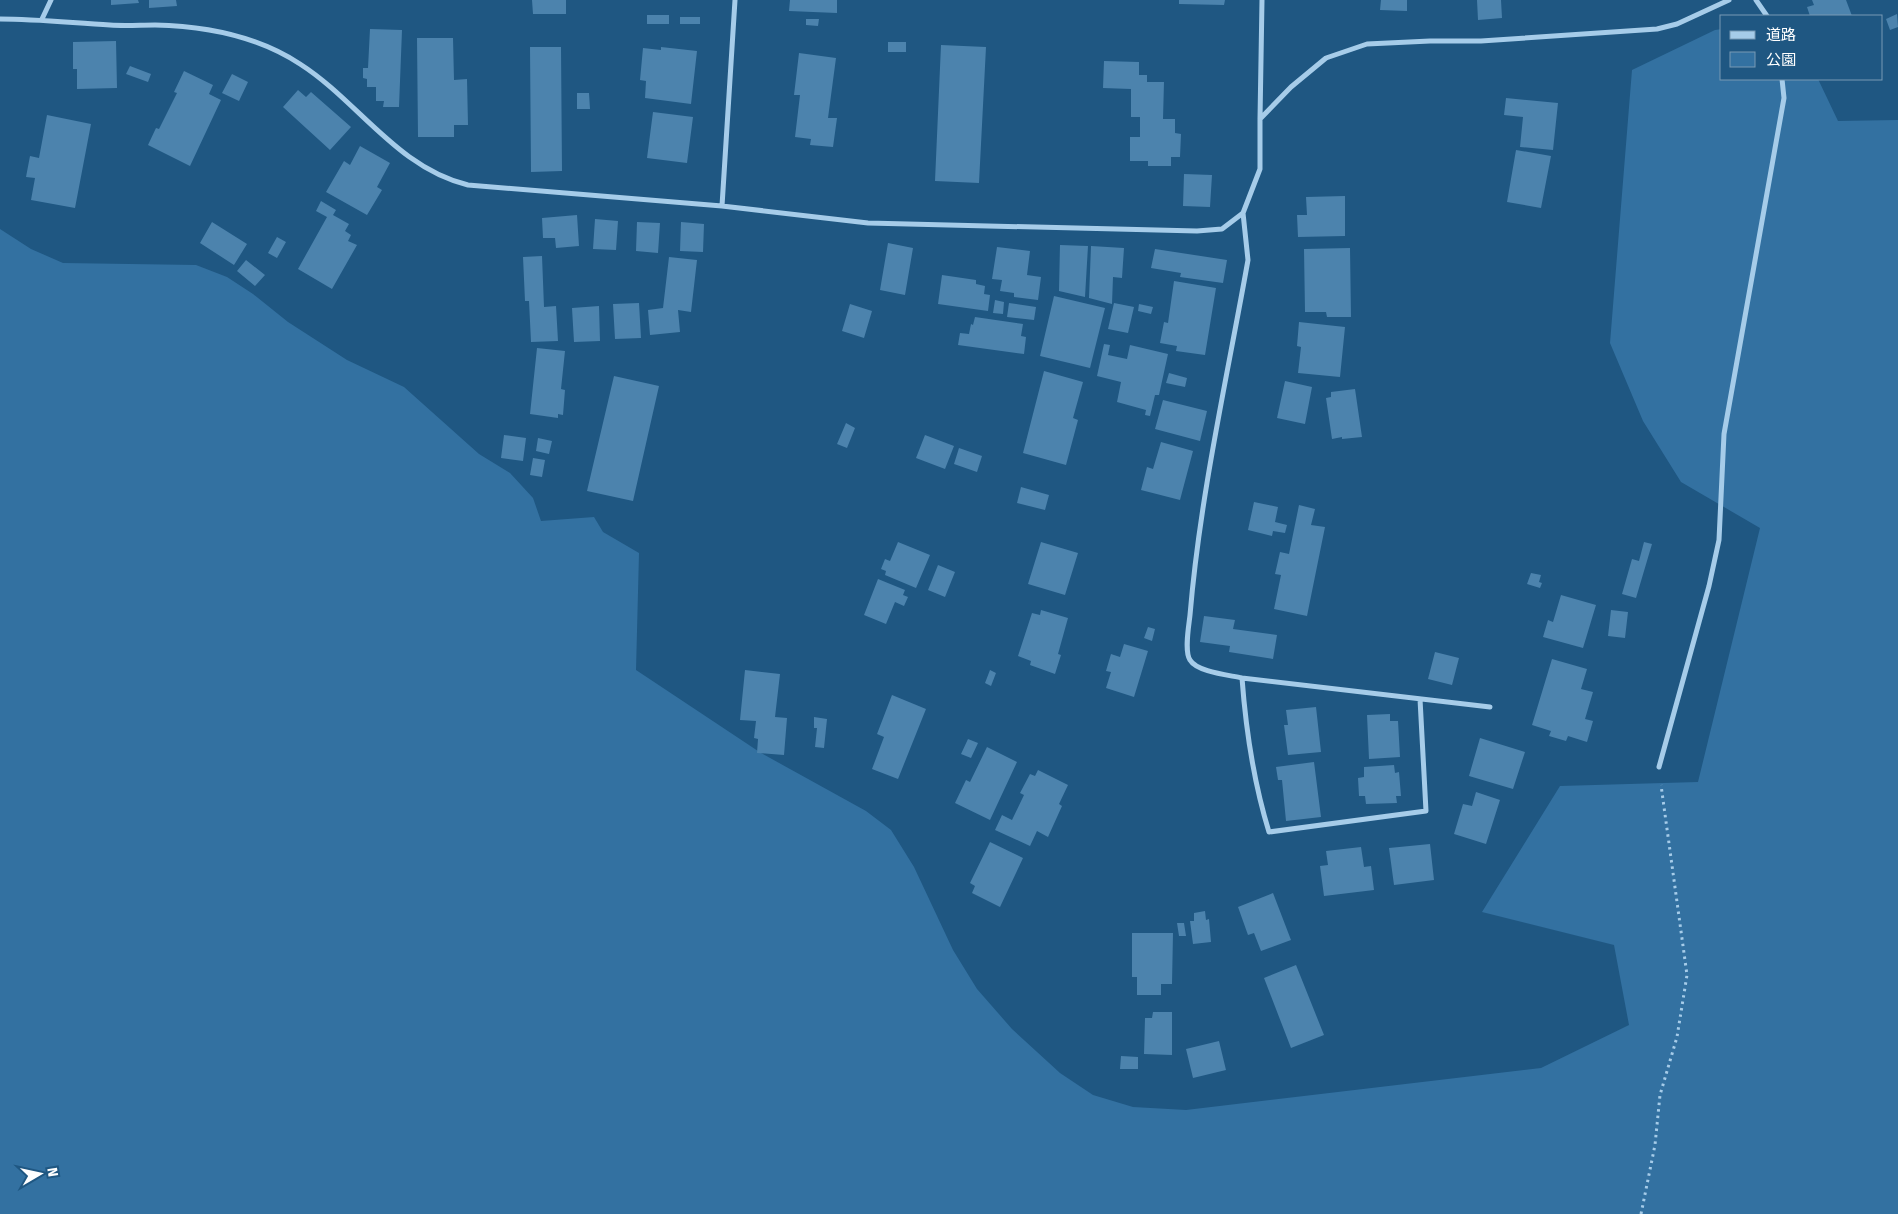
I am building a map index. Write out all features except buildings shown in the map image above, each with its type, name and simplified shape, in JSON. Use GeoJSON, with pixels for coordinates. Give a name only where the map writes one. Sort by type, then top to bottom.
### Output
{"type":"FeatureCollection","features":[{"type":"Feature","properties":{"kind":"street"},"geometry":{"type":"LineString","coordinates":[[42,19],[50,0]]}},
{"type":"Feature","properties":{"kind":"street"},"geometry":{"type":"LineString","coordinates":[[722,206],[735,0]]}},
{"type":"Feature","properties":{"kind":"street"},"geometry":{"type":"LineString","coordinates":[[1262,0],[1260,169],[1243,213],[1248,260],[1195,560],[1188,646],[1190,660],[1195,666],[1242,678],[1490,707]]}},
{"type":"Feature","properties":{"kind":"street"},"geometry":{"type":"LineString","coordinates":[[1260,120],[1291,87],[1326,58],[1366,44],[1481,41],[1656,30],[1678,24],[1729,0]]}},
{"type":"Feature","properties":{"kind":"street"},"geometry":{"type":"LineString","coordinates":[[1756,0],[1766,15]]}},
{"type":"Feature","properties":{"kind":"street"},"geometry":{"type":"LineString","coordinates":[[0,18],[42,19],[111,26],[157,25],[201,28],[232,34],[263,44],[298,62],[316,74],[400,151],[438,175],[468,185],[722,206],[868,223],[1187,231],[1222,229],[1243,213]]}},
{"type":"Feature","properties":{"kind":"street"},"geometry":{"type":"LineString","coordinates":[[1659,767],[1709,586],[1719,540],[1724,434],[1784,98],[1782,80]]}},
{"type":"Feature","properties":{"kind":"street"},"geometry":{"type":"LineString","coordinates":[[1242,678],[1246,727],[1251,757],[1258,796],[1269,832],[1426,811],[1420,699]]}},
{"type":"Feature","properties":{"kind":"path"},"geometry":{"type":"LineString","coordinates":[[1642,1214],[1656,1145],[1660,1095],[1677,1037],[1687,975],[1659,767]]}},
{"type":"Feature","properties":{"kind":"green space"},"geometry":{"type":"Polygon","coordinates":[[[1720,29],[1720,80],[1818,80],[1838,121],[1898,120],[1898,1214],[0,1214],[0,229],[31,249],[63,263],[196,265],[227,277],[253,294],[288,322],[347,360],[404,387],[479,454],[510,473],[533,498],[541,521],[594,517],[603,532],[639,553],[636,670],[761,753],[866,811],[891,830],[914,867],[953,950],[977,989],[1012,1029],[1060,1073],[1093,1095],[1133,1107],[1186,1110],[1541,1068],[1629,1025],[1614,945],[1482,912],[1560,786],[1698,782],[1760,528],[1681,482],[1643,421],[1610,343],[1632,70],[1720,29]]]}}]}
